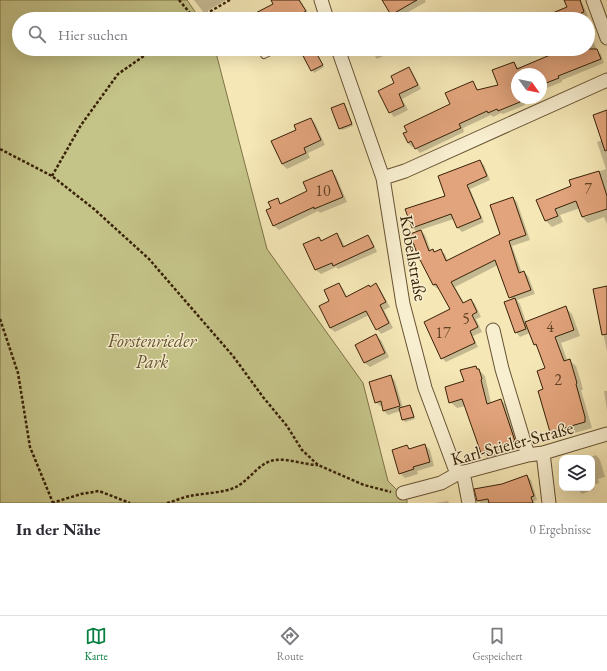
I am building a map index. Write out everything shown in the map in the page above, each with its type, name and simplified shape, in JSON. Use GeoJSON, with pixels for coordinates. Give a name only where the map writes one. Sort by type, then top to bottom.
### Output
{"type":"FeatureCollection","features":[{"type":"Feature","properties":{"kind":"street"},"geometry":{"type":"LineString","coordinates":[[320,0],[324,12]]}},
{"type":"Feature","properties":{"kind":"street"},"geometry":{"type":"LineString","coordinates":[[593,0],[607,38]]}},
{"type":"Feature","properties":{"kind":"street","name":"Kobellstraße"},"geometry":{"type":"LineString","coordinates":[[340,56],[383,178],[403,304],[425,388],[460,473],[469,503]]}},
{"type":"Feature","properties":{"kind":"street"},"geometry":{"type":"LineString","coordinates":[[383,178],[405,171],[607,80]]}},
{"type":"Feature","properties":{"kind":"street"},"geometry":{"type":"LineString","coordinates":[[494,330],[502,369],[528,455]]}},
{"type":"Feature","properties":{"kind":"street","name":"Karl-Stieler-Straße"},"geometry":{"type":"LineString","coordinates":[[403,493],[441,482],[460,473],[528,455],[543,454],[607,434]]}},
{"type":"Feature","properties":{"kind":"street"},"geometry":{"type":"LineString","coordinates":[[543,454],[549,503]]}},
{"type":"Feature","properties":{"kind":"path"},"geometry":{"type":"LineString","coordinates":[[179,0],[190,12]]}},
{"type":"Feature","properties":{"kind":"path"},"geometry":{"type":"LineString","coordinates":[[209,12],[230,0]]}},
{"type":"Feature","properties":{"kind":"path"},"geometry":{"type":"LineString","coordinates":[[52,176],[81,125],[118,74],[144,56]]}},
{"type":"Feature","properties":{"kind":"path"},"geometry":{"type":"LineString","coordinates":[[0,148],[52,176],[94,209],[149,259],[232,356],[287,426],[302,450],[318,465],[364,485],[390,492],[403,493]]}},
{"type":"Feature","properties":{"kind":"path"},"geometry":{"type":"LineString","coordinates":[[0,320],[18,373],[30,447],[53,503],[81,494],[99,491],[130,503]]}},
{"type":"Feature","properties":{"kind":"path"},"geometry":{"type":"LineString","coordinates":[[167,503],[190,496],[234,488],[246,481],[261,466],[275,460],[293,461],[307,465],[318,465]]}},
{"type":"Feature","properties":{"kind":"green space","name":"Forstenrieder Park"},"geometry":{"type":"Polygon","coordinates":[[[0,0],[187,0],[195,12],[12,12],[12,56],[217,56],[267,249],[363,383],[388,481],[407,500],[407,503],[0,503],[0,0]]]}},
{"type":"Feature","properties":{"kind":"building"},"geometry":{"type":"Polygon","coordinates":[[[271,0],[299,0],[306,11],[258,12],[273,4],[271,0]]]}},
{"type":"Feature","properties":{"kind":"building"},"geometry":{"type":"Polygon","coordinates":[[[382,0],[417,0],[396,12],[389,12],[382,0]]]}},
{"type":"Feature","properties":{"kind":"building"},"geometry":{"type":"Polygon","coordinates":[[[564,0],[580,0],[584,12],[555,12],[567,7],[564,0]]]}},
{"type":"Feature","properties":{"kind":"building"},"geometry":{"type":"Polygon","coordinates":[[[595,49],[597,49],[601,59],[558,76],[559,78],[547,83],[547,68],[519,68],[548,56],[595,56],[595,49]]]}},
{"type":"Feature","properties":{"kind":"building"},"geometry":{"type":"Polygon","coordinates":[[[303,56],[318,56],[323,65],[311,71],[303,56]]]}},
{"type":"Feature","properties":{"kind":"building"},"geometry":{"type":"Polygon","coordinates":[[[514,62],[517,68],[511,68],[511,104],[515,104],[498,111],[497,109],[488,113],[487,111],[459,124],[461,128],[415,149],[411,141],[408,143],[403,133],[407,132],[404,126],[450,104],[445,93],[473,81],[477,90],[498,85],[492,70],[514,62]]]}},
{"type":"Feature","properties":{"kind":"building"},"geometry":{"type":"Polygon","coordinates":[[[409,67],[418,85],[399,94],[404,106],[389,113],[378,91],[394,83],[391,76],[409,67]]]}},
{"type":"Feature","properties":{"kind":"building"},"geometry":{"type":"Polygon","coordinates":[[[344,103],[352,124],[339,129],[331,108],[344,103]]]}},
{"type":"Feature","properties":{"kind":"building"},"geometry":{"type":"Polygon","coordinates":[[[607,110],[607,150],[605,151],[593,115],[607,110]]]}},
{"type":"Feature","properties":{"kind":"building"},"geometry":{"type":"Polygon","coordinates":[[[311,118],[321,140],[304,148],[306,153],[282,164],[271,141],[296,130],[294,125],[311,118]]]}},
{"type":"Feature","properties":{"kind":"building"},"geometry":{"type":"Polygon","coordinates":[[[480,160],[487,176],[467,185],[481,218],[457,228],[451,214],[412,228],[405,209],[445,196],[438,176],[480,160]]]}},
{"type":"Feature","properties":{"kind":"building"},"geometry":{"type":"Polygon","coordinates":[[[332,170],[343,197],[314,209],[314,207],[273,226],[266,210],[271,208],[268,202],[278,198],[280,204],[307,191],[303,182],[332,170]]]}},
{"type":"Feature","properties":{"kind":"building"},"geometry":{"type":"Polygon","coordinates":[[[599,171],[607,196],[607,209],[582,217],[576,201],[555,209],[558,216],[545,221],[536,200],[571,186],[569,180],[599,171]]]}},
{"type":"Feature","properties":{"kind":"building"},"geometry":{"type":"Polygon","coordinates":[[[513,197],[526,235],[509,241],[519,273],[524,271],[531,290],[509,298],[495,260],[451,282],[463,303],[471,299],[477,312],[472,315],[478,327],[470,331],[475,343],[441,359],[424,322],[450,309],[436,284],[433,285],[418,256],[410,234],[421,230],[429,251],[433,249],[434,252],[441,249],[446,261],[500,234],[490,205],[513,197]]]}},
{"type":"Feature","properties":{"kind":"building"},"geometry":{"type":"Polygon","coordinates":[[[337,233],[343,247],[368,235],[374,247],[333,266],[332,263],[315,270],[303,244],[319,237],[321,241],[337,233]]]}},
{"type":"Feature","properties":{"kind":"building"},"geometry":{"type":"Polygon","coordinates":[[[339,283],[346,297],[376,283],[386,302],[380,305],[389,323],[376,330],[366,311],[330,328],[319,306],[329,301],[324,290],[339,283]]]}},
{"type":"Feature","properties":{"kind":"building"},"geometry":{"type":"Polygon","coordinates":[[[607,286],[607,334],[602,335],[593,289],[607,286]]]}},
{"type":"Feature","properties":{"kind":"building"},"geometry":{"type":"Polygon","coordinates":[[[515,298],[526,329],[515,333],[504,302],[515,298]]]}},
{"type":"Feature","properties":{"kind":"building"},"geometry":{"type":"Polygon","coordinates":[[[566,306],[574,330],[555,337],[564,361],[570,359],[577,383],[585,422],[550,432],[538,391],[543,389],[537,371],[545,368],[536,344],[534,345],[525,322],[566,306]]]}},
{"type":"Feature","properties":{"kind":"building"},"geometry":{"type":"Polygon","coordinates":[[[376,334],[385,353],[364,363],[355,345],[376,334]]]}},
{"type":"Feature","properties":{"kind":"building"},"geometry":{"type":"Polygon","coordinates":[[[476,366],[477,369],[479,369],[482,379],[487,404],[501,399],[515,441],[481,453],[462,399],[449,403],[445,387],[464,381],[460,370],[476,366]]]}},
{"type":"Feature","properties":{"kind":"building"},"geometry":{"type":"Polygon","coordinates":[[[391,375],[400,406],[383,411],[381,401],[375,403],[369,382],[391,375]]]}},
{"type":"Feature","properties":{"kind":"building"},"geometry":{"type":"Polygon","coordinates":[[[410,405],[414,417],[402,420],[399,408],[410,405]]]}},
{"type":"Feature","properties":{"kind":"building"},"geometry":{"type":"Polygon","coordinates":[[[425,444],[430,462],[413,467],[414,469],[399,474],[392,450],[407,445],[409,449],[425,444]]]}},
{"type":"Feature","properties":{"kind":"building"},"geometry":{"type":"Polygon","coordinates":[[[527,475],[534,496],[531,497],[533,503],[489,503],[488,499],[477,501],[474,489],[502,484],[527,475]]]}}]}
